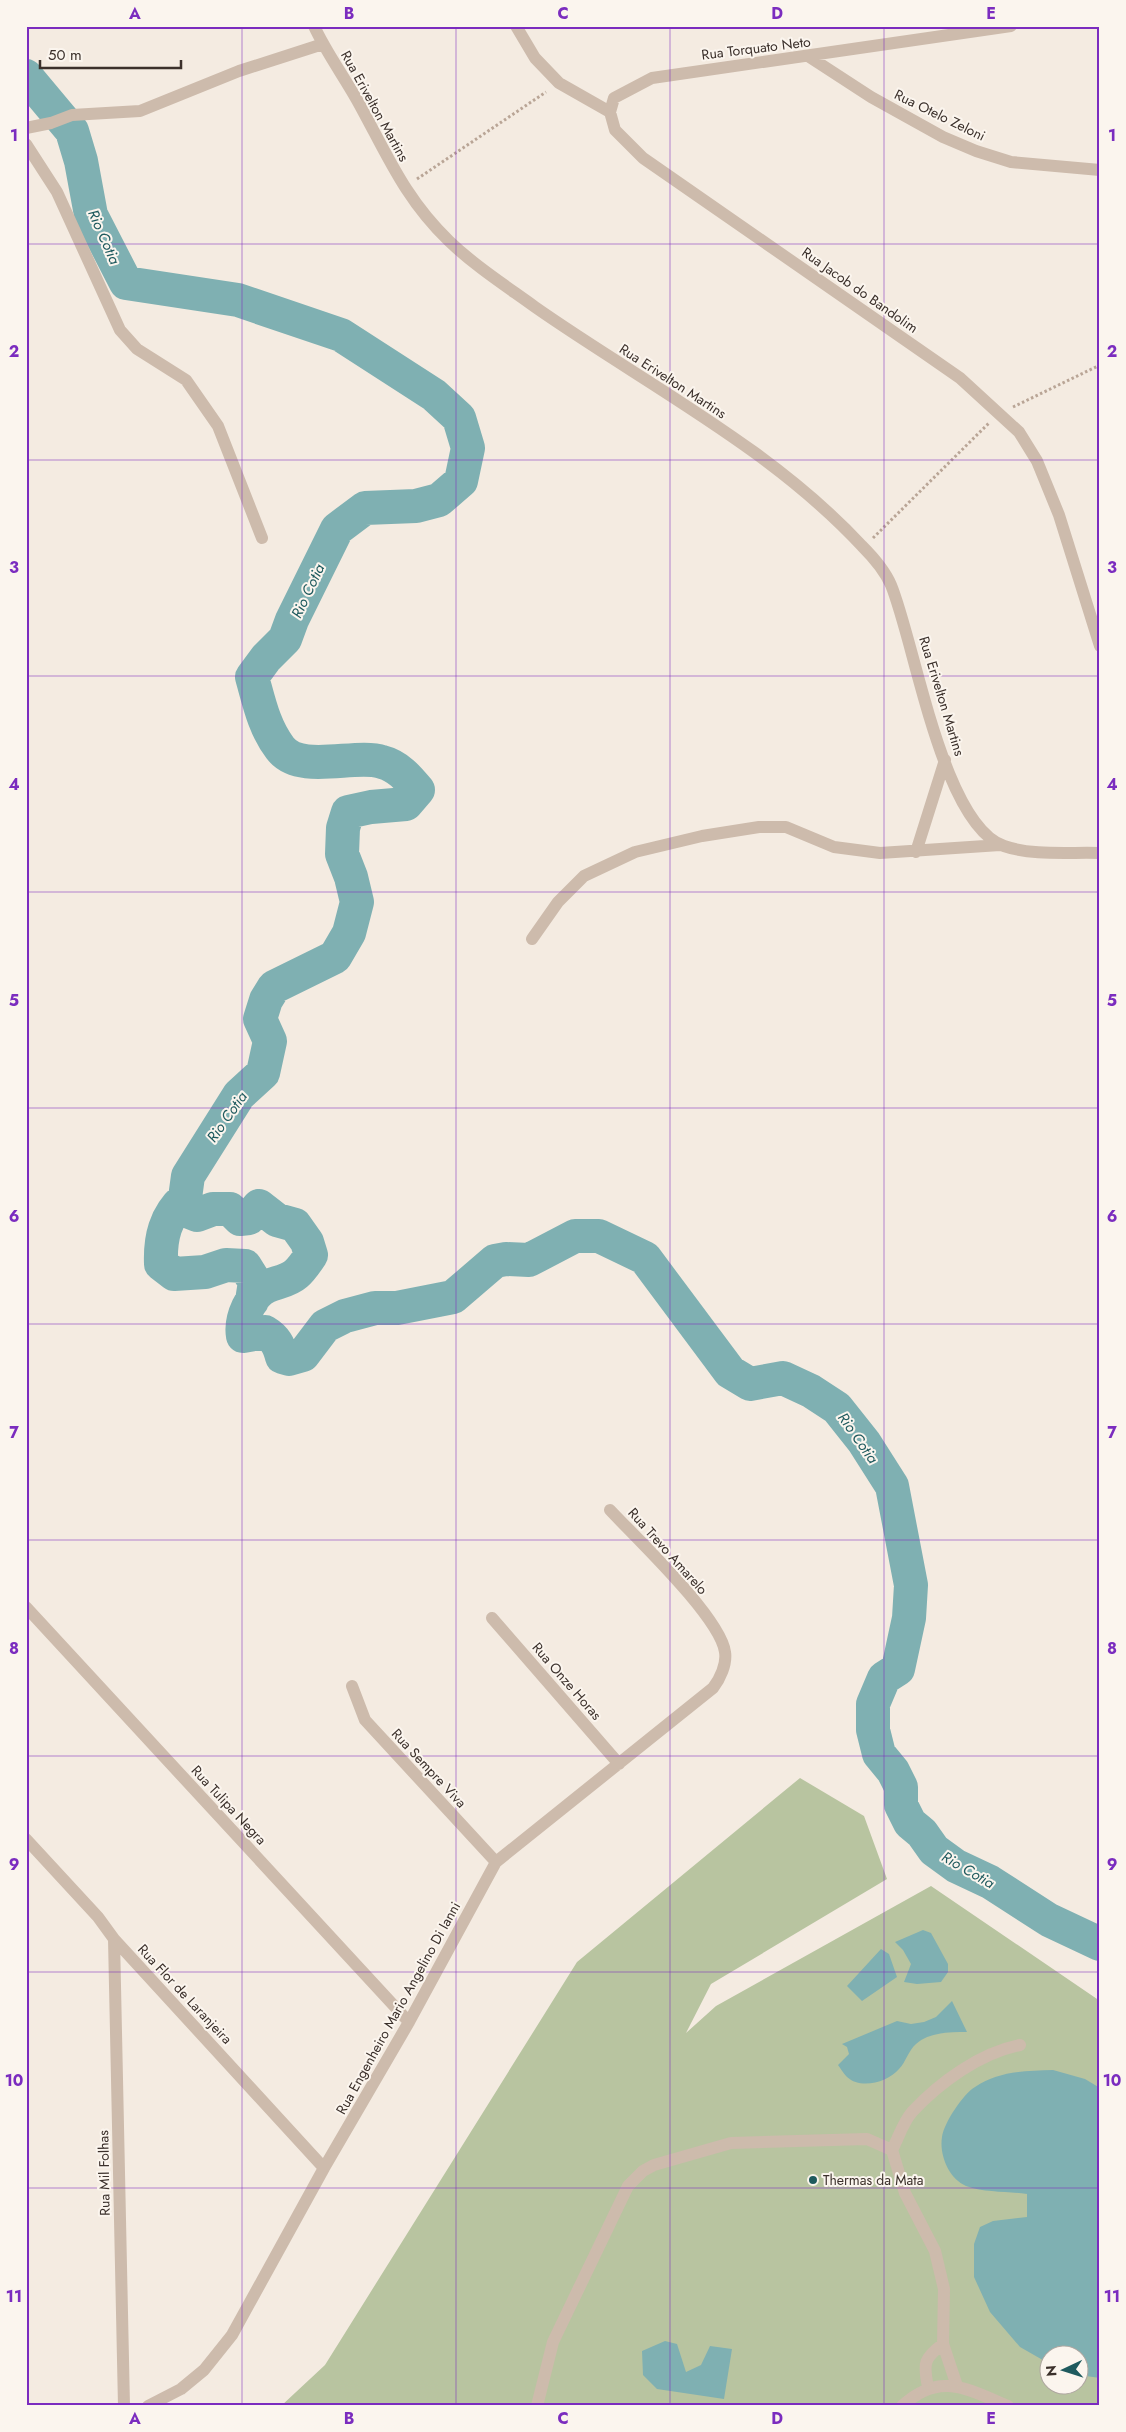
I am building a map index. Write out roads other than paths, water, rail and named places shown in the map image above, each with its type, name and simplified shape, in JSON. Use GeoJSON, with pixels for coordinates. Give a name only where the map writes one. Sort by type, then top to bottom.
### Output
{"type":"FeatureCollection","features":[{"type":"Feature","properties":{"kind":"street","name":"Rua Erivelton Martins"},"geometry":{"type":"LineString","coordinates":[[314,26],[357,100],[404,188],[426,217],[449,242],[480,267],[558,323],[758,455],[831,516],[864,547],[890,581],[944,760],[959,794],[974,822],[1000,845]]}},
{"type":"Feature","properties":{"kind":"street"},"geometry":{"type":"LineString","coordinates":[[516,26],[536,58],[559,84],[610,112]]}},
{"type":"Feature","properties":{"kind":"street","name":"Rua Torquato Neto"},"geometry":{"type":"LineString","coordinates":[[610,112],[614,98],[652,78],[1011,26]]}},
{"type":"Feature","properties":{"kind":"street"},"geometry":{"type":"LineString","coordinates":[[26,128],[51,123],[72,115],[140,111],[239,70],[323,44]]}},
{"type":"Feature","properties":{"kind":"street","name":"Rua Otelo Zeloni"},"geometry":{"type":"LineString","coordinates":[[808,56],[871,97],[943,137],[976,151],[1011,162],[1100,170]]}},
{"type":"Feature","properties":{"kind":"street","name":"Rua Jacob do Bandolim"},"geometry":{"type":"LineString","coordinates":[[610,112],[616,130],[643,158],[960,378],[1020,432],[1038,461],[1060,515],[1100,646]]}},
{"type":"Feature","properties":{"kind":"street"},"geometry":{"type":"LineString","coordinates":[[26,144],[56,192],[120,330],[137,349],[186,380],[218,426],[262,538]]}},
{"type":"Feature","properties":{"kind":"street"},"geometry":{"type":"LineString","coordinates":[[916,852],[944,760]]}},
{"type":"Feature","properties":{"kind":"street"},"geometry":{"type":"LineString","coordinates":[[532,939],[558,902],[584,876],[635,852],[666,843],[702,836],[771,826],[786,827],[834,847],[880,854],[1000,845],[1023,851],[1100,853]]}},
{"type":"Feature","properties":{"kind":"street","name":"Rua Trevo Amarelo"},"geometry":{"type":"LineString","coordinates":[[610,1510],[687,1591],[707,1618],[717,1632],[725,1653],[723,1667]]}},
{"type":"Feature","properties":{"kind":"street","name":"Rua Tulipa Negra"},"geometry":{"type":"LineString","coordinates":[[26,1607],[409,2022]]}},
{"type":"Feature","properties":{"kind":"street","name":"Rua Onze Horas"},"geometry":{"type":"LineString","coordinates":[[492,1618],[619,1764]]}},
{"type":"Feature","properties":{"kind":"street","name":"Rua Engenheiro Mario Angelino Di Ianni"},"geometry":{"type":"LineString","coordinates":[[148,2406],[181,2389],[204,2370],[232,2335],[324,2168],[409,2022],[496,1862],[713,1688],[720,1679],[723,1667]]}},
{"type":"Feature","properties":{"kind":"street","name":"Rua Sempre Viva"},"geometry":{"type":"LineString","coordinates":[[352,1686],[365,1720],[496,1862]]}},
{"type":"Feature","properties":{"kind":"street","name":"Rua Flor de Laranjeira"},"geometry":{"type":"LineString","coordinates":[[26,1839],[98,1917],[114,1939],[324,2168]]}},
{"type":"Feature","properties":{"kind":"street","name":"Rua Mil Folhas"},"geometry":{"type":"LineString","coordinates":[[114,1939],[124,2406]]}},
{"type":"Feature","properties":{"kind":"street"},"geometry":{"type":"LineString","coordinates":[[957,2386],[943,2344],[944,2289],[935,2251],[905,2194],[892,2150],[911,2114],[958,2072],[1005,2048],[1020,2046]]}},
{"type":"Feature","properties":{"kind":"street"},"geometry":{"type":"LineString","coordinates":[[537,2406],[553,2342],[617,2206],[628,2186],[643,2171],[670,2159],[732,2143],[867,2139],[892,2150]]}},
{"type":"Feature","properties":{"kind":"street"},"geometry":{"type":"LineString","coordinates":[[928,2387],[925,2363],[929,2354],[943,2344]]}},
{"type":"Feature","properties":{"kind":"street"},"geometry":{"type":"LineString","coordinates":[[902,2406],[928,2387],[957,2386],[1008,2406]]}},
{"type":"Feature","properties":{"kind":"water"},"geometry":{"type":"Polygon","coordinates":[[[923,1930],[931,1933],[948,1964],[948,1972],[941,1982],[917,1984],[904,1982],[911,1964],[903,1950],[895,1942],[923,1930]]]}},
{"type":"Feature","properties":{"kind":"water"},"geometry":{"type":"Polygon","coordinates":[[[881,1949],[889,1954],[897,1977],[862,2001],[847,1986],[881,1949]]]}},
{"type":"Feature","properties":{"kind":"water"},"geometry":{"type":"Polygon","coordinates":[[[952,2001],[967,2032],[934,2035],[921,2040],[913,2047],[899,2069],[888,2078],[874,2083],[859,2083],[847,2077],[838,2065],[849,2054],[847,2047],[842,2044],[897,2021],[911,2024],[924,2022],[936,2017],[952,2001]]]}},
{"type":"Feature","properties":{"kind":"water"},"geometry":{"type":"Polygon","coordinates":[[[1053,2070],[1085,2079],[1100,2088],[1100,2378],[1088,2376],[1088,2344],[1038,2344],[1038,2357],[1020,2347],[990,2312],[974,2277],[974,2244],[980,2227],[993,2221],[1027,2217],[1027,2194],[989,2191],[960,2183],[950,2172],[944,2159],[941,2144],[942,2137],[950,2117],[970,2091],[993,2078],[1022,2072],[1053,2070]]]}},
{"type":"Feature","properties":{"kind":"water"},"geometry":{"type":"Polygon","coordinates":[[[665,2341],[677,2344],[686,2372],[701,2365],[710,2346],[732,2349],[724,2399],[657,2389],[643,2375],[642,2351],[665,2341]]]}},
{"type":"Feature","properties":{"kind":"waterway","name":"Rio Cotia"},"geometry":{"type":"LineString","coordinates":[[26,76],[72,131],[81,161],[91,215],[126,283],[238,300],[341,335],[434,395],[459,418],[468,448],[461,481],[439,500],[416,506],[365,508],[337,529],[292,620],[285,639],[266,658],[252,677],[270,732],[280,748],[289,756],[314,762],[358,760],[382,762],[398,769],[418,790],[406,804],[371,807],[348,812],[343,828],[342,854],[351,877],[357,902],[349,933],[335,957],[274,987],[266,1000],[260,1019],[270,1041],[263,1073],[239,1095],[188,1176],[185,1198],[187,1211],[197,1215],[213,1209],[230,1209],[240,1219],[249,1218],[259,1206],[277,1220],[295,1225],[307,1242],[311,1255],[300,1270],[290,1278],[268,1286],[256,1294],[245,1315],[243,1336],[265,1332],[276,1342],[282,1357],[289,1359],[303,1355],[325,1326],[345,1316],[375,1308],[397,1308],[453,1297],[495,1261],[506,1259],[529,1260],[575,1236],[599,1236],[645,1258],[730,1372],[750,1384],[783,1378],[811,1391],[837,1408],[864,1442],[892,1486],[911,1585],[909,1618],[898,1669],[884,1678],[873,1704],[873,1730],[879,1754],[893,1771],[901,1787],[901,1805],[910,1823],[922,1833],[934,1850],[956,1866],[990,1882],[1049,1920],[1100,1944]]}},
{"type":"Feature","properties":{"kind":"waterway","name":"Rio Cotia"},"geometry":{"type":"LineString","coordinates":[[185,1198],[173,1212],[165,1228],[161,1264],[174,1274],[205,1272],[226,1265],[245,1266],[255,1282],[252,1301]]}},
{"type":"Feature","properties":{"kind":"place","name":"Thermas da Mata"},"geometry":{"type":"Point","coordinates":[813,2180]}}]}
